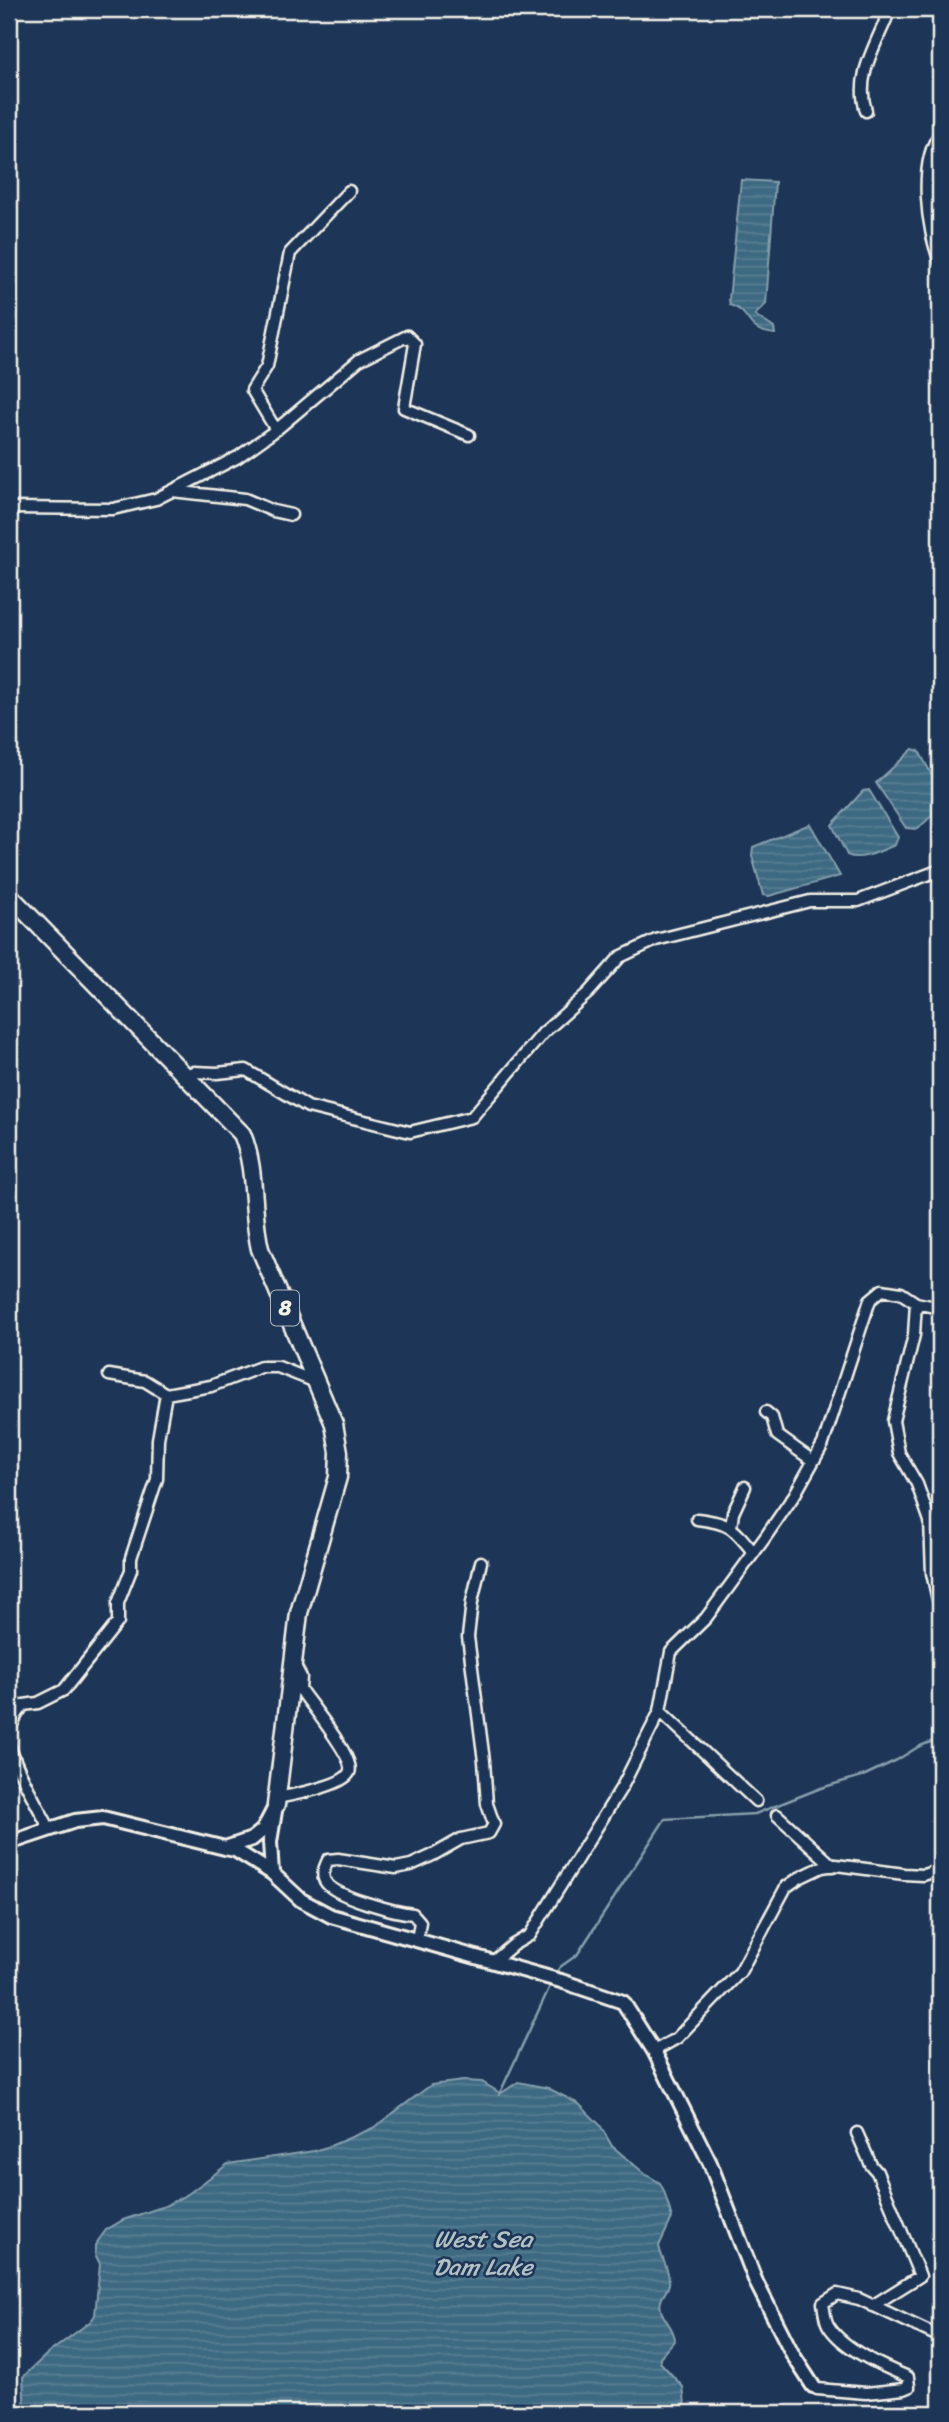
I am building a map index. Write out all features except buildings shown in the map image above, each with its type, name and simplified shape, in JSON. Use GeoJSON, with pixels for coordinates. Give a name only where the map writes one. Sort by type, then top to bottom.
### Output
{"type":"FeatureCollection","features":[{"type":"Feature","properties":{"kind":"main road","name":"8"},"geometry":{"type":"LineString","coordinates":[[9,895],[242,1134],[248,1150],[254,1227],[260,1249],[334,1424],[339,1452],[338,1477],[299,1613],[276,1801]]}},
{"type":"Feature","properties":{"kind":"street"},"geometry":{"type":"LineString","coordinates":[[866,111],[862,98],[866,65],[890,9]]}},
{"type":"Feature","properties":{"kind":"street"},"geometry":{"type":"LineString","coordinates":[[940,134],[931,150],[927,189],[931,232],[940,261]]}},
{"type":"Feature","properties":{"kind":"street"},"geometry":{"type":"LineString","coordinates":[[276,430],[252,390],[267,366],[290,253],[349,191]]}},
{"type":"Feature","properties":{"kind":"street"},"geometry":{"type":"LineString","coordinates":[[9,508],[113,509],[156,499],[238,457],[276,430],[359,360],[407,336],[415,344],[404,408],[469,435]]}},
{"type":"Feature","properties":{"kind":"street"},"geometry":{"type":"LineString","coordinates":[[172,491],[246,499],[291,515]]}},
{"type":"Feature","properties":{"kind":"street"},"geometry":{"type":"LineString","coordinates":[[185,1076],[194,1072],[246,1070],[308,1107],[410,1132],[472,1117],[543,1033],[588,993],[620,957],[656,940],[810,901],[858,901],[940,870]]}},
{"type":"Feature","properties":{"kind":"street"},"geometry":{"type":"LineString","coordinates":[[494,1961],[530,1935],[617,1796],[660,1711],[671,1652],[706,1618],[795,1494],[823,1444],[870,1300],[883,1290],[901,1293],[916,1303],[940,1307]]}},
{"type":"Feature","properties":{"kind":"street"},"geometry":{"type":"LineString","coordinates":[[916,1303],[914,1335],[894,1421],[899,1453],[917,1485],[930,1525],[932,1573],[940,1602]]}},
{"type":"Feature","properties":{"kind":"street"},"geometry":{"type":"LineString","coordinates":[[109,1376],[145,1381],[166,1394],[211,1386],[261,1367],[278,1367],[317,1382]]}},
{"type":"Feature","properties":{"kind":"street"},"geometry":{"type":"LineString","coordinates":[[49,1828],[12,1754],[9,1739],[11,1728],[24,1705],[38,1703],[64,1690],[118,1622],[118,1603],[131,1570],[131,1558],[157,1479],[158,1438],[166,1394]]}},
{"type":"Feature","properties":{"kind":"street"},"geometry":{"type":"LineString","coordinates":[[766,1412],[772,1417],[777,1435],[813,1461]]}},
{"type":"Feature","properties":{"kind":"street"},"geometry":{"type":"LineString","coordinates":[[731,1527],[733,1513],[744,1487]]}},
{"type":"Feature","properties":{"kind":"street"},"geometry":{"type":"LineString","coordinates":[[696,1519],[715,1521],[734,1528],[754,1553]]}},
{"type":"Feature","properties":{"kind":"street"},"geometry":{"type":"LineString","coordinates":[[930,1525],[940,1519]]}},
{"type":"Feature","properties":{"kind":"street"},"geometry":{"type":"LineString","coordinates":[[417,1940],[420,1922],[413,1913],[376,1906],[332,1889],[324,1881],[323,1872],[328,1860],[338,1859],[396,1868],[411,1865],[461,1839],[489,1833],[494,1824],[487,1804],[468,1637],[481,1562]]}},
{"type":"Feature","properties":{"kind":"street"},"geometry":{"type":"LineString","coordinates":[[225,1848],[253,1839],[263,1830],[276,1801],[342,1780],[349,1773],[351,1766],[345,1752],[300,1689],[301,1677],[292,1661]]}},
{"type":"Feature","properties":{"kind":"street"},"geometry":{"type":"LineString","coordinates":[[9,1699],[21,1709]]}},
{"type":"Feature","properties":{"kind":"street"},"geometry":{"type":"LineString","coordinates":[[660,1711],[756,1801]]}},
{"type":"Feature","properties":{"kind":"street"},"geometry":{"type":"LineString","coordinates":[[272,1873],[270,1842],[276,1801]]}},
{"type":"Feature","properties":{"kind":"street"},"geometry":{"type":"LineString","coordinates":[[777,1815],[833,1866]]}},
{"type":"Feature","properties":{"kind":"street"},"geometry":{"type":"LineString","coordinates":[[9,1843],[75,1821],[103,1818],[235,1850],[272,1873],[301,1900],[331,1916],[494,1961],[623,2003],[654,2051],[710,2163],[756,2282],[793,2355],[813,2386],[817,2389],[866,2393],[909,2387],[908,2377],[879,2365],[848,2346],[827,2325],[823,2303],[837,2294],[859,2299],[940,2337]]}},
{"type":"Feature","properties":{"kind":"street"},"geometry":{"type":"LineString","coordinates":[[654,2051],[677,2038],[740,1972],[786,1888],[799,1878],[822,1867],[833,1866],[923,1875],[940,1870]]}},
{"type":"Feature","properties":{"kind":"street"},"geometry":{"type":"LineString","coordinates":[[857,2133],[871,2165],[877,2172],[920,2276],[872,2306]]}},
{"type":"Feature","properties":{"kind":"water"},"geometry":{"type":"Polygon","coordinates":[[[741,180],[775,182],[766,304],[755,315],[774,328],[775,334],[758,329],[742,312],[730,305],[741,180]]]}},
{"type":"Feature","properties":{"kind":"water"},"geometry":{"type":"Polygon","coordinates":[[[913,749],[919,751],[939,795],[937,809],[917,829],[906,828],[876,783],[913,749]]]}},
{"type":"Feature","properties":{"kind":"water"},"geometry":{"type":"Polygon","coordinates":[[[869,790],[898,837],[895,845],[853,857],[847,855],[832,825],[863,791],[869,790]]]}},
{"type":"Feature","properties":{"kind":"water"},"geometry":{"type":"Polygon","coordinates":[[[810,824],[840,876],[769,896],[763,895],[752,856],[753,847],[810,824]]]}},
{"type":"Feature","properties":{"kind":"water","name":"West Sea Dam Lake"},"geometry":{"type":"Polygon","coordinates":[[[463,2081],[482,2082],[500,2093],[518,2082],[548,2088],[579,2104],[600,2125],[612,2146],[660,2183],[672,2218],[659,2246],[669,2280],[660,2306],[675,2340],[660,2357],[660,2362],[683,2387],[686,2413],[25,2413],[23,2377],[95,2315],[100,2264],[95,2254],[95,2245],[106,2230],[123,2220],[165,2206],[188,2194],[228,2164],[314,2151],[330,2146],[373,2128],[431,2085],[463,2081]]]}},
{"type":"Feature","properties":{"kind":"waterway"},"geometry":{"type":"LineString","coordinates":[[555,1975],[560,1967],[577,1955],[665,1819],[755,1814],[821,1788],[865,1775],[940,1738]]}},
{"type":"Feature","properties":{"kind":"waterway"},"geometry":{"type":"LineString","coordinates":[[499,2095],[551,1984]]}}]}
